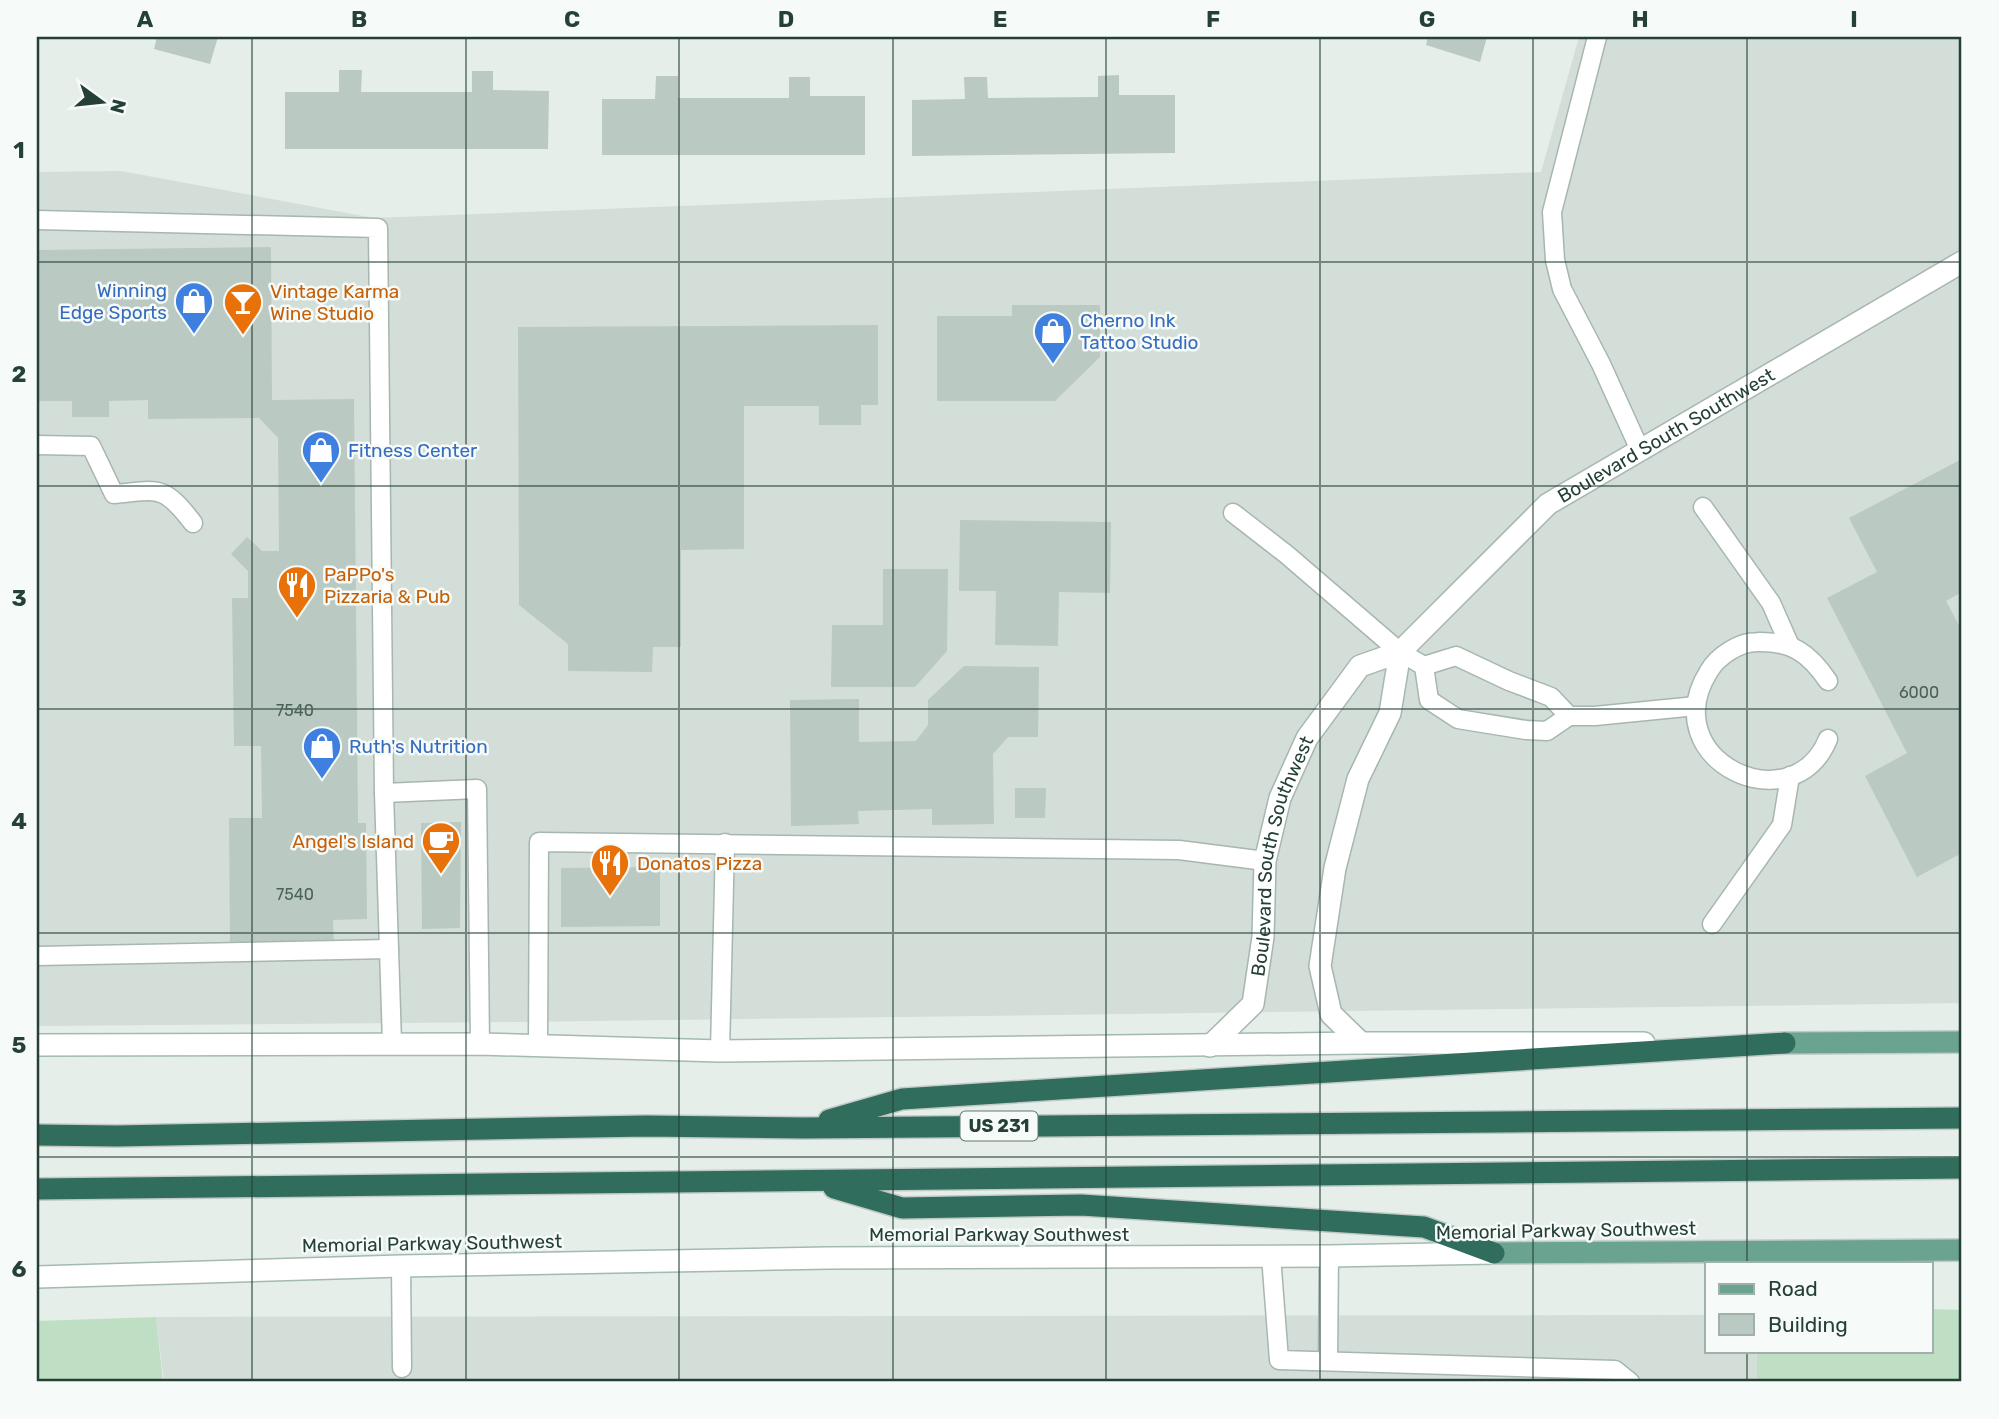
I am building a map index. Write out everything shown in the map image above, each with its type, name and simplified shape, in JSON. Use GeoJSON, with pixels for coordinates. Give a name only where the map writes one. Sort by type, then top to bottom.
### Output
{"type":"FeatureCollection","features":[{"type":"Feature","properties":{"kind":"highway"},"geometry":{"type":"LineString","coordinates":[[805,1128],[902,1099],[1784,1043]]}},
{"type":"Feature","properties":{"kind":"highway","name":"US 231"},"geometry":{"type":"LineString","coordinates":[[37,1135],[646,1126],[805,1128],[1962,1118]]}},
{"type":"Feature","properties":{"kind":"highway"},"geometry":{"type":"LineString","coordinates":[[37,1189],[1962,1168]]}},
{"type":"Feature","properties":{"kind":"highway"},"geometry":{"type":"LineString","coordinates":[[812,1182],[902,1208],[1081,1205],[1424,1227],[1494,1253]]}},
{"type":"Feature","properties":{"kind":"main road","name":"Boulevard South Southwest"},"geometry":{"type":"LineString","coordinates":[[1210,1046],[1253,1004],[1263,937],[1265,860],[1280,798],[1307,738],[1360,666],[1400,652],[1548,504],[1962,262]]}},
{"type":"Feature","properties":{"kind":"main road"},"geometry":{"type":"LineString","coordinates":[[1361,1043],[1331,1014],[1320,966],[1335,868],[1358,779],[1390,713],[1400,652]]}},
{"type":"Feature","properties":{"kind":"main road"},"geometry":{"type":"LineString","coordinates":[[37,1045],[392,1043],[720,1051],[1361,1043],[1962,1042]]}},
{"type":"Feature","properties":{"kind":"main road","name":"Memorial Parkway Southwest"},"geometry":{"type":"LineString","coordinates":[[37,1277],[401,1266],[828,1258],[1962,1250]]}},
{"type":"Feature","properties":{"kind":"lane"},"geometry":{"type":"LineString","coordinates":[[1597,37],[1552,212],[1555,260],[1562,289],[1601,364],[1640,450]]}},
{"type":"Feature","properties":{"kind":"lane"},"geometry":{"type":"LineString","coordinates":[[37,220],[378,228],[384,793],[392,1043]]}},
{"type":"Feature","properties":{"kind":"lane"},"geometry":{"type":"LineString","coordinates":[[37,445],[90,446],[114,494],[158,490],[178,504],[193,523]]}},
{"type":"Feature","properties":{"kind":"lane"},"geometry":{"type":"LineString","coordinates":[[1703,508],[1771,603],[1790,646]]}},
{"type":"Feature","properties":{"kind":"lane"},"geometry":{"type":"LineString","coordinates":[[1233,513],[1286,554],[1400,652],[1424,666],[1457,656],[1509,681],[1551,697],[1569,716]]}},
{"type":"Feature","properties":{"kind":"lane"},"geometry":{"type":"LineString","coordinates":[[1828,681],[1815,662],[1790,646],[1775,641],[1752,642],[1731,650],[1713,665],[1701,684],[1696,706],[1698,729],[1708,750],[1724,767],[1745,777],[1768,781],[1790,776],[1810,764],[1825,747],[1828,739]]}},
{"type":"Feature","properties":{"kind":"lane"},"geometry":{"type":"LineString","coordinates":[[1424,666],[1429,700],[1458,719],[1505,727],[1547,731],[1569,716],[1696,706]]}},
{"type":"Feature","properties":{"kind":"lane"},"geometry":{"type":"LineString","coordinates":[[1712,923],[1782,825],[1790,776]]}},
{"type":"Feature","properties":{"kind":"lane"},"geometry":{"type":"LineString","coordinates":[[384,793],[477,789],[480,1044]]}},
{"type":"Feature","properties":{"kind":"lane"},"geometry":{"type":"LineString","coordinates":[[538,1046],[539,842],[1179,850],[1265,860]]}},
{"type":"Feature","properties":{"kind":"lane"},"geometry":{"type":"LineString","coordinates":[[720,1051],[725,843]]}},
{"type":"Feature","properties":{"kind":"lane"},"geometry":{"type":"LineString","coordinates":[[37,957],[389,949]]}},
{"type":"Feature","properties":{"kind":"lane"},"geometry":{"type":"LineString","coordinates":[[1271,1256],[1279,1360],[1615,1370],[1630,1382]]}},
{"type":"Feature","properties":{"kind":"lane"},"geometry":{"type":"LineString","coordinates":[[1328,1361],[1329,1256]]}},
{"type":"Feature","properties":{"kind":"lane"},"geometry":{"type":"LineString","coordinates":[[401,1266],[402,1368]]}},
{"type":"Feature","properties":{"kind":"shaded area"},"geometry":{"type":"Polygon","coordinates":[[[1579,37],[1962,37],[1962,1003],[37,1026],[37,172],[121,171],[374,218],[1541,172],[1579,37]]]}},
{"type":"Feature","properties":{"kind":"shaded area"},"geometry":{"type":"Polygon","coordinates":[[[1705,1315],[1705,1352],[1757,1352],[1757,1382],[164,1382],[156,1317],[1705,1315]]]}},
{"type":"Feature","properties":{"kind":"green space"},"geometry":{"type":"Polygon","coordinates":[[[1932,1309],[1962,1310],[1962,1382],[1757,1382],[1757,1352],[1932,1352],[1932,1309]]]}},
{"type":"Feature","properties":{"kind":"green space"},"geometry":{"type":"Polygon","coordinates":[[[156,1317],[163,1382],[37,1382],[37,1321],[156,1317]]]}},
{"type":"Feature","properties":{"kind":"building"},"geometry":{"type":"Polygon","coordinates":[[[157,37],[218,37],[210,64],[154,49],[157,37]]]}},
{"type":"Feature","properties":{"kind":"building"},"geometry":{"type":"Polygon","coordinates":[[[1428,37],[1487,37],[1480,62],[1426,45],[1428,37]]]}},
{"type":"Feature","properties":{"kind":"building"},"geometry":{"type":"Polygon","coordinates":[[[339,70],[362,70],[361,92],[472,92],[472,71],[493,71],[493,90],[549,91],[548,149],[285,149],[285,92],[339,92],[339,70]]]}},
{"type":"Feature","properties":{"kind":"building"},"geometry":{"type":"Polygon","coordinates":[[[1119,75],[1119,95],[1175,95],[1175,153],[912,156],[912,100],[965,99],[964,77],[987,77],[988,98],[1098,97],[1098,76],[1119,75]]]}},
{"type":"Feature","properties":{"kind":"building"},"geometry":{"type":"Polygon","coordinates":[[[656,76],[678,76],[678,98],[789,98],[789,77],[810,77],[810,96],[865,96],[865,155],[602,155],[602,99],[655,99],[656,76]]]}},
{"type":"Feature","properties":{"kind":"building"},"geometry":{"type":"Polygon","coordinates":[[[271,247],[272,400],[354,399],[358,823],[366,823],[367,919],[333,920],[334,946],[230,947],[229,818],[262,818],[261,746],[234,746],[232,598],[248,598],[248,571],[231,554],[247,537],[262,551],[279,551],[278,438],[259,418],[148,419],[148,400],[109,401],[109,417],[72,417],[72,401],[37,401],[37,250],[271,247]]]}},
{"type":"Feature","properties":{"kind":"building"},"geometry":{"type":"Polygon","coordinates":[[[1012,305],[1100,305],[1100,357],[1055,401],[937,401],[937,316],[1012,316],[1012,305]]]}},
{"type":"Feature","properties":{"kind":"building"},"geometry":{"type":"Polygon","coordinates":[[[878,325],[878,405],[861,405],[861,425],[819,425],[819,406],[744,406],[744,549],[681,550],[681,647],[653,647],[652,672],[568,671],[568,644],[519,605],[518,327],[878,325]]]}},
{"type":"Feature","properties":{"kind":"building"},"geometry":{"type":"Polygon","coordinates":[[[1962,459],[1962,592],[1946,601],[1962,631],[1962,853],[1917,877],[1865,776],[1907,753],[1827,598],[1877,572],[1849,518],[1962,459]]]}},
{"type":"Feature","properties":{"kind":"building"},"geometry":{"type":"Polygon","coordinates":[[[960,520],[1111,522],[1110,593],[1059,592],[1058,646],[995,645],[996,591],[959,591],[960,520]]]}},
{"type":"Feature","properties":{"kind":"building"},"geometry":{"type":"Polygon","coordinates":[[[883,569],[948,569],[947,651],[915,687],[831,687],[832,625],[883,625],[883,569]]]}},
{"type":"Feature","properties":{"kind":"building"},"geometry":{"type":"Polygon","coordinates":[[[964,666],[1039,667],[1038,737],[1008,737],[993,754],[994,824],[932,825],[932,809],[858,811],[859,824],[791,826],[790,700],[859,699],[859,742],[916,741],[928,725],[928,700],[964,666]]]}},
{"type":"Feature","properties":{"kind":"building"},"geometry":{"type":"Polygon","coordinates":[[[1015,788],[1046,788],[1045,818],[1015,818],[1015,788]]]}},
{"type":"Feature","properties":{"kind":"building","name":"Angel's Island"},"geometry":{"type":"Polygon","coordinates":[[[461,822],[460,928],[422,929],[421,823],[461,822]]]}},
{"type":"Feature","properties":{"kind":"building","name":"Donatos Pizza"},"geometry":{"type":"Polygon","coordinates":[[[660,867],[660,926],[561,927],[561,868],[660,867]]]}},
{"type":"Feature","properties":{"kind":"place","name":"Winning Edge Sports"},"geometry":{"type":"Point","coordinates":[194,335]}},
{"type":"Feature","properties":{"kind":"place","name":"Vintage Karma Wine Studio"},"geometry":{"type":"Point","coordinates":[243,336]}},
{"type":"Feature","properties":{"kind":"place","name":"Cherno Ink Tattoo Studio"},"geometry":{"type":"Point","coordinates":[1053,365]}},
{"type":"Feature","properties":{"kind":"place","name":"Fitness Center"},"geometry":{"type":"Point","coordinates":[321,484]}},
{"type":"Feature","properties":{"kind":"place","name":"PaPPo's Pizzaria & Pub"},"geometry":{"type":"Point","coordinates":[297,619]}},
{"type":"Feature","properties":{"kind":"place","name":"Ruth's Nutrition"},"geometry":{"type":"Point","coordinates":[322,780]}},
{"type":"Feature","properties":{"kind":"place","name":"Angel's Island"},"geometry":{"type":"Point","coordinates":[441,875]}},
{"type":"Feature","properties":{"kind":"place","name":"Donatos Pizza"},"geometry":{"type":"Point","coordinates":[610,897]}}]}
